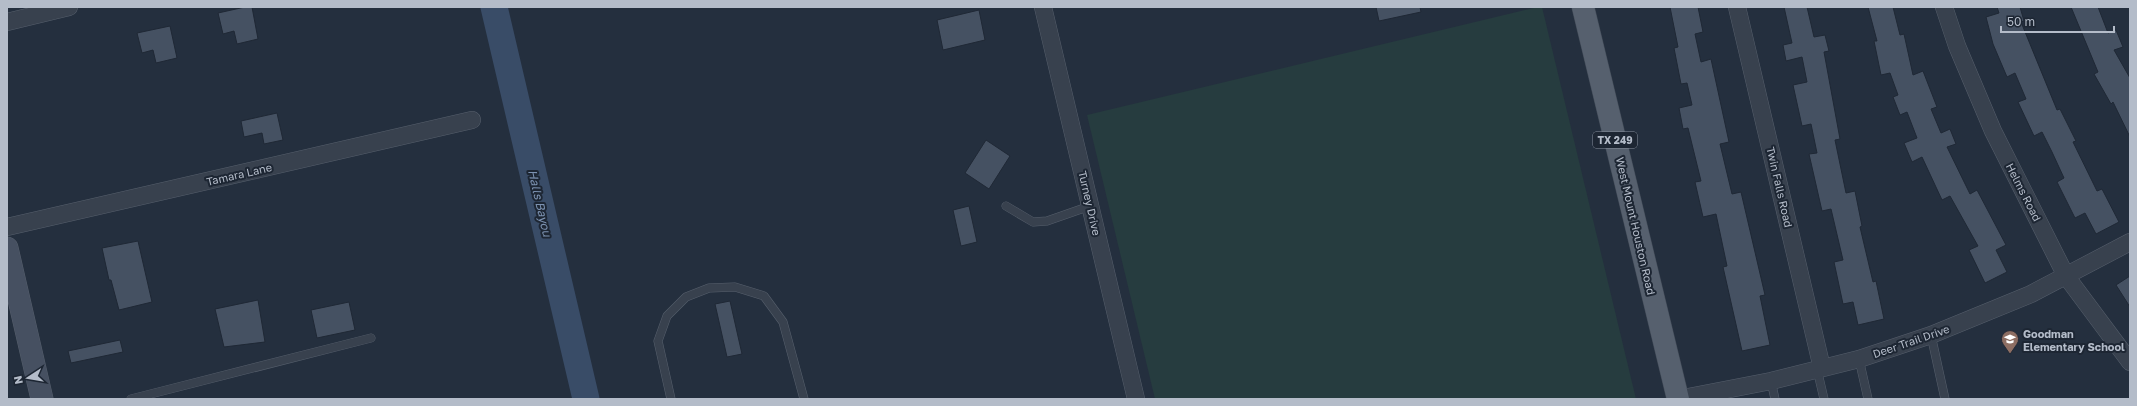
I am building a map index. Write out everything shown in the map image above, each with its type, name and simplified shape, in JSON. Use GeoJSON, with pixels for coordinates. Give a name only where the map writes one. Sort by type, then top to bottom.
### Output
{"type":"FeatureCollection","features":[{"type":"Feature","properties":{"kind":"main road","name":"West Mount Houston Road"},"geometry":{"type":"LineString","coordinates":[[1583,7],[1678,399]]}},
{"type":"Feature","properties":{"kind":"street"},"geometry":{"type":"LineString","coordinates":[[7,22],[69,7]]}},
{"type":"Feature","properties":{"kind":"street","name":"Turney Drive"},"geometry":{"type":"LineString","coordinates":[[1043,7],[1136,399]]}},
{"type":"Feature","properties":{"kind":"street","name":"Twin Falls Road"},"geometry":{"type":"LineString","coordinates":[[1737,7],[1820,369]]}},
{"type":"Feature","properties":{"kind":"street","name":"Helms Road"},"geometry":{"type":"LineString","coordinates":[[1944,7],[1957,46],[1993,131],[2066,276],[2130,362]]}},
{"type":"Feature","properties":{"kind":"street","name":"Tamara Lane"},"geometry":{"type":"LineString","coordinates":[[7,227],[472,120]]}},
{"type":"Feature","properties":{"kind":"street","name":"Deer Trail Drive"},"geometry":{"type":"LineString","coordinates":[[1678,399],[1717,390],[1771,381],[1820,369],[1859,359],[1931,335],[1986,314],[2066,276],[2130,242]]}},
{"type":"Feature","properties":{"kind":"street"},"geometry":{"type":"LineString","coordinates":[[7,248],[42,399]]}},
{"type":"Feature","properties":{"kind":"lane"},"geometry":{"type":"LineString","coordinates":[[1006,206],[1033,222],[1047,221],[1090,206]]}},
{"type":"Feature","properties":{"kind":"lane"},"geometry":{"type":"LineString","coordinates":[[671,399],[658,341],[667,316],[686,297],[709,288],[728,287],[735,287],[764,296],[783,322],[804,399]]}},
{"type":"Feature","properties":{"kind":"lane"},"geometry":{"type":"LineString","coordinates":[[1931,335],[1945,399]]}},
{"type":"Feature","properties":{"kind":"lane"},"geometry":{"type":"LineString","coordinates":[[131,399],[371,338]]}},
{"type":"Feature","properties":{"kind":"lane"},"geometry":{"type":"LineString","coordinates":[[1859,359],[1868,399]]}},
{"type":"Feature","properties":{"kind":"lane"},"geometry":{"type":"LineString","coordinates":[[1820,369],[1824,399]]}},
{"type":"Feature","properties":{"kind":"lane"},"geometry":{"type":"LineString","coordinates":[[1771,381],[1775,399]]}},
{"type":"Feature","properties":{"kind":"green space"},"geometry":{"type":"Polygon","coordinates":[[[1542,7],[1636,399],[1155,399],[1087,115],[1542,7]]]}},
{"type":"Feature","properties":{"kind":"building"},"geometry":{"type":"Polygon","coordinates":[[[245,7],[252,7],[258,39],[237,44],[234,31],[223,34],[218,13],[245,7]]]}},
{"type":"Feature","properties":{"kind":"building"},"geometry":{"type":"Polygon","coordinates":[[[1376,7],[1420,7],[1421,12],[1379,21],[1376,7]]]}},
{"type":"Feature","properties":{"kind":"building"},"geometry":{"type":"Polygon","coordinates":[[[1670,7],[1698,7],[1703,32],[1695,34],[1701,62],[1711,59],[1729,142],[1720,144],[1732,194],[1741,192],[1765,295],[1760,296],[1770,345],[1742,351],[1723,267],[1727,266],[1716,214],[1703,217],[1695,182],[1701,181],[1688,128],[1683,129],[1679,108],[1692,105],[1687,83],[1681,84],[1674,48],[1678,47],[1670,7]]]}},
{"type":"Feature","properties":{"kind":"building"},"geometry":{"type":"Polygon","coordinates":[[[1784,7],[1807,7],[1814,37],[1825,35],[1829,51],[1824,52],[1840,139],[1835,140],[1846,193],[1855,191],[1862,226],[1860,227],[1873,282],[1876,281],[1884,319],[1858,325],[1853,302],[1843,304],[1834,262],[1843,260],[1831,209],[1822,211],[1809,154],[1817,153],[1811,124],[1802,126],[1793,85],[1807,82],[1802,57],[1786,61],[1783,45],[1792,43],[1784,7]]]}},
{"type":"Feature","properties":{"kind":"building"},"geometry":{"type":"Polygon","coordinates":[[[1868,7],[1893,7],[1900,35],[1904,34],[1913,75],[1923,71],[1937,107],[1931,109],[1941,133],[1950,129],[1956,144],[1947,147],[1970,194],[1977,190],[2006,245],[1996,250],[2007,272],[1985,283],[1969,250],[1978,246],[1950,196],[1942,200],[1922,157],[1912,162],[1904,143],[1917,138],[1907,112],[1900,115],[1893,97],[1898,95],[1890,73],[1881,75],[1874,41],[1877,41],[1868,7]]]}},
{"type":"Feature","properties":{"kind":"building"},"geometry":{"type":"Polygon","coordinates":[[[1997,7],[2020,7],[2024,21],[2021,22],[2057,110],[2060,109],[2076,141],[2073,142],[2097,191],[2102,189],[2119,222],[2096,234],[2085,213],[2075,218],[2057,182],[2064,178],[2052,152],[2042,132],[2034,136],[2018,102],[2026,99],[2015,73],[2007,77],[1993,44],[1986,17],[1999,13],[1997,7]]]}},
{"type":"Feature","properties":{"kind":"building"},"geometry":{"type":"Polygon","coordinates":[[[2071,7],[2098,7],[2108,33],[2116,30],[2123,47],[2114,50],[2130,78],[2130,137],[2113,102],[2111,104],[2094,74],[2098,72],[2071,7]]]}},
{"type":"Feature","properties":{"kind":"building"},"geometry":{"type":"Polygon","coordinates":[[[979,10],[985,40],[943,50],[937,20],[979,10]]]}},
{"type":"Feature","properties":{"kind":"building"},"geometry":{"type":"Polygon","coordinates":[[[170,26],[177,58],[156,63],[153,50],[142,53],[137,33],[170,26]]]}},
{"type":"Feature","properties":{"kind":"building"},"geometry":{"type":"Polygon","coordinates":[[[277,113],[283,140],[264,144],[262,133],[244,137],[241,121],[277,113]]]}},
{"type":"Feature","properties":{"kind":"building"},"geometry":{"type":"Polygon","coordinates":[[[986,140],[1010,156],[989,189],[965,173],[986,140]]]}},
{"type":"Feature","properties":{"kind":"building"},"geometry":{"type":"Polygon","coordinates":[[[969,206],[977,242],[961,246],[953,210],[969,206]]]}},
{"type":"Feature","properties":{"kind":"building"},"geometry":{"type":"Polygon","coordinates":[[[138,241],[152,302],[119,310],[111,280],[109,280],[102,248],[138,241]]]}},
{"type":"Feature","properties":{"kind":"building"},"geometry":{"type":"Polygon","coordinates":[[[2130,276],[2130,307],[2116,285],[2130,276]]]}},
{"type":"Feature","properties":{"kind":"building"},"geometry":{"type":"Polygon","coordinates":[[[258,300],[265,342],[224,347],[215,309],[258,300]]]}},
{"type":"Feature","properties":{"kind":"building"},"geometry":{"type":"Polygon","coordinates":[[[730,301],[742,354],[727,357],[715,304],[730,301]]]}},
{"type":"Feature","properties":{"kind":"building"},"geometry":{"type":"Polygon","coordinates":[[[349,302],[355,330],[317,338],[311,310],[349,302]]]}},
{"type":"Feature","properties":{"kind":"building"},"geometry":{"type":"Polygon","coordinates":[[[120,340],[123,352],[71,363],[68,351],[120,340]]]}},
{"type":"Feature","properties":{"kind":"waterway","name":"Halls Bayou"},"geometry":{"type":"LineString","coordinates":[[494,7],[586,399]]}},
{"type":"Feature","properties":{"kind":"place","name":"Goodman Elementary School"},"geometry":{"type":"Point","coordinates":[2010,354]}}]}
